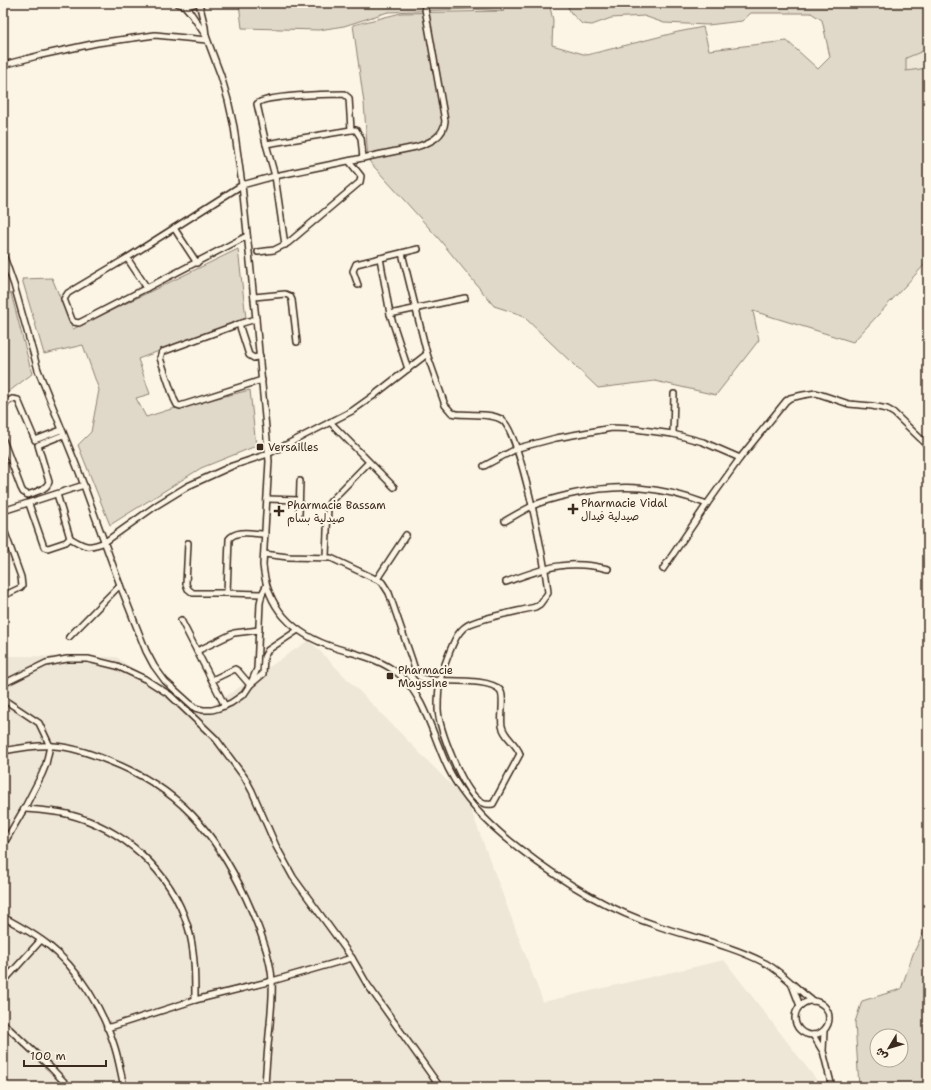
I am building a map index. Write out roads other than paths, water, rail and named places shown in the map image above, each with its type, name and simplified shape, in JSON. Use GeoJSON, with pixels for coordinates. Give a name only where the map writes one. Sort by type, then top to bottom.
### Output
{"type":"FeatureCollection","features":[{"type":"Feature","properties":{"kind":"street"},"geometry":{"type":"LineString","coordinates":[[181,4],[194,3]]}},
{"type":"Feature","properties":{"kind":"street"},"geometry":{"type":"LineString","coordinates":[[199,3],[207,38],[228,100],[234,127],[242,185],[260,356],[268,454],[263,565],[264,580],[273,601],[281,614],[298,630],[321,643],[355,653],[384,664],[401,676],[412,689],[423,707],[448,768],[468,801],[501,834],[540,864],[566,882],[611,907],[658,926],[709,941],[765,963],[813,1001],[823,1005],[829,1015],[828,1026],[824,1031],[813,1035],[802,1032],[796,1023],[796,1013],[800,1006],[804,1003],[813,1001]]}},
{"type":"Feature","properties":{"kind":"street"},"geometry":{"type":"LineString","coordinates":[[247,236],[197,263],[79,322],[74,322],[72,320],[64,299],[68,293],[127,258],[242,185],[275,176],[421,146],[438,137],[444,129],[445,117],[424,3]]}},
{"type":"Feature","properties":{"kind":"street"},"geometry":{"type":"LineString","coordinates":[[181,4],[190,12],[207,38]]}},
{"type":"Feature","properties":{"kind":"street"},"geometry":{"type":"LineString","coordinates":[[3,65],[40,55],[97,43],[155,35],[207,38]]}},
{"type":"Feature","properties":{"kind":"street"},"geometry":{"type":"LineString","coordinates":[[285,245],[275,176],[257,104],[261,100],[280,97],[346,95],[349,98],[351,130]]}},
{"type":"Feature","properties":{"kind":"street"},"geometry":{"type":"LineString","coordinates":[[266,144],[356,130],[361,138],[363,158]]}},
{"type":"Feature","properties":{"kind":"street"},"geometry":{"type":"LineString","coordinates":[[258,252],[274,250],[285,245],[361,181],[360,175],[349,161]]}},
{"type":"Feature","properties":{"kind":"street"},"geometry":{"type":"LineString","coordinates":[[174,228],[197,263]]}},
{"type":"Feature","properties":{"kind":"street"},"geometry":{"type":"LineString","coordinates":[[358,285],[354,270],[356,264],[418,249]]}},
{"type":"Feature","properties":{"kind":"street"},"geometry":{"type":"LineString","coordinates":[[264,554],[288,557],[326,557],[335,559],[382,582],[388,591],[416,671],[423,679],[440,681],[487,683],[495,686],[502,692],[502,728],[515,744],[520,754],[492,804],[482,803],[470,792],[458,770],[440,720],[438,709],[440,681],[457,636],[466,625],[480,620],[535,607],[540,604],[548,594],[545,568],[518,448],[506,423],[501,419],[452,413],[445,405],[427,354],[402,253]]}},
{"type":"Feature","properties":{"kind":"street"},"geometry":{"type":"LineString","coordinates":[[3,254],[14,285],[38,370],[84,485],[120,585],[146,651],[154,666],[165,681],[195,708],[212,710],[225,706],[244,694],[250,685],[257,669],[262,594],[266,586]]}},
{"type":"Feature","properties":{"kind":"street"},"geometry":{"type":"LineString","coordinates":[[127,258],[147,288]]}},
{"type":"Feature","properties":{"kind":"street"},"geometry":{"type":"LineString","coordinates":[[380,258],[390,314],[408,369]]}},
{"type":"Feature","properties":{"kind":"street"},"geometry":{"type":"LineString","coordinates":[[254,297],[285,294],[290,296],[292,300],[297,342]]}},
{"type":"Feature","properties":{"kind":"street"},"geometry":{"type":"LineString","coordinates":[[390,314],[466,298]]}},
{"type":"Feature","properties":{"kind":"street"},"geometry":{"type":"LineString","coordinates":[[256,319],[162,352],[160,358],[177,405],[183,406],[262,380]]}},
{"type":"Feature","properties":{"kind":"street"},"geometry":{"type":"LineString","coordinates":[[239,324],[249,355],[254,358],[260,356]]}},
{"type":"Feature","properties":{"kind":"street"},"geometry":{"type":"LineString","coordinates":[[57,494],[70,538],[84,547],[104,542],[142,515],[188,486],[227,468],[268,454],[358,407],[427,354]]}},
{"type":"Feature","properties":{"kind":"street"},"geometry":{"type":"LineString","coordinates":[[663,569],[740,458],[786,401],[796,396],[816,393],[849,404],[888,410],[894,413],[928,446]]}},
{"type":"Feature","properties":{"kind":"street"},"geometry":{"type":"LineString","coordinates":[[673,434],[674,394]]}},
{"type":"Feature","properties":{"kind":"street"},"geometry":{"type":"LineString","coordinates":[[3,405],[12,399],[18,400],[35,440],[62,432]]}},
{"type":"Feature","properties":{"kind":"street"},"geometry":{"type":"LineString","coordinates":[[330,422],[394,487]]}},
{"type":"Feature","properties":{"kind":"street"},"geometry":{"type":"LineString","coordinates":[[484,466],[518,448],[556,438],[612,428],[635,429],[673,434],[703,442],[740,458]]}},
{"type":"Feature","properties":{"kind":"street"},"geometry":{"type":"LineString","coordinates":[[3,440],[21,488],[23,492],[28,495],[47,487],[49,482],[38,445],[62,432]]}},
{"type":"Feature","properties":{"kind":"street"},"geometry":{"type":"LineString","coordinates":[[326,557],[328,506],[330,502],[368,462]]}},
{"type":"Feature","properties":{"kind":"street"},"geometry":{"type":"LineString","coordinates":[[299,515],[300,481]]}},
{"type":"Feature","properties":{"kind":"street"},"geometry":{"type":"LineString","coordinates":[[3,511],[29,504],[84,485]]}},
{"type":"Feature","properties":{"kind":"street"},"geometry":{"type":"LineString","coordinates":[[505,521],[532,506],[552,499],[601,488],[626,487],[658,489],[689,497],[707,504]]}},
{"type":"Feature","properties":{"kind":"street"},"geometry":{"type":"LineString","coordinates":[[267,500],[299,500]]}},
{"type":"Feature","properties":{"kind":"street"},"geometry":{"type":"LineString","coordinates":[[29,504],[44,547],[48,548],[66,542],[70,538]]}},
{"type":"Feature","properties":{"kind":"street"},"geometry":{"type":"LineString","coordinates":[[3,527],[5,538],[21,577],[22,586],[3,596]]}},
{"type":"Feature","properties":{"kind":"street"},"geometry":{"type":"LineString","coordinates":[[227,593],[229,539],[238,533],[265,534]]}},
{"type":"Feature","properties":{"kind":"street"},"geometry":{"type":"LineString","coordinates":[[376,579],[406,535]]}},
{"type":"Feature","properties":{"kind":"street"},"geometry":{"type":"LineString","coordinates":[[188,543],[186,584],[188,589],[193,593],[262,594]]}},
{"type":"Feature","properties":{"kind":"street"},"geometry":{"type":"LineString","coordinates":[[506,582],[545,568],[560,565],[595,566],[608,570]]}},
{"type":"Feature","properties":{"kind":"street"},"geometry":{"type":"LineString","coordinates":[[69,637],[120,585]]}},
{"type":"Feature","properties":{"kind":"street"},"geometry":{"type":"LineString","coordinates":[[181,620],[225,706]]}},
{"type":"Feature","properties":{"kind":"street"},"geometry":{"type":"LineString","coordinates":[[197,651],[234,634],[259,630]]}},
{"type":"Feature","properties":{"kind":"street"},"geometry":{"type":"LineString","coordinates":[[250,685],[263,674],[264,657],[268,650],[298,630]]}},
{"type":"Feature","properties":{"kind":"street"},"geometry":{"type":"LineString","coordinates":[[3,684],[46,663],[67,659],[88,659],[117,666],[145,679],[170,695],[216,739],[244,778],[252,791],[276,846],[293,878],[352,958],[367,984],[440,1087]]}},
{"type":"Feature","properties":{"kind":"street"},"geometry":{"type":"LineString","coordinates":[[212,680],[235,669],[250,685]]}},
{"type":"Feature","properties":{"kind":"street"},"geometry":{"type":"LineString","coordinates":[[3,699],[39,723],[50,746],[42,774],[3,845]]}},
{"type":"Feature","properties":{"kind":"street"},"geometry":{"type":"LineString","coordinates":[[3,751],[50,746],[77,750],[100,757],[131,769],[160,787],[194,816],[220,850],[235,876],[264,942],[272,981],[265,1087]]}},
{"type":"Feature","properties":{"kind":"street"},"geometry":{"type":"LineString","coordinates":[[24,809],[66,814],[92,822],[129,843],[155,868],[168,885],[182,911],[188,928],[195,977],[195,1000]]}},
{"type":"Feature","properties":{"kind":"street"},"geometry":{"type":"LineString","coordinates":[[3,916],[41,940],[58,954],[80,978],[97,1006],[115,1047],[124,1087]]}},
{"type":"Feature","properties":{"kind":"street"},"geometry":{"type":"LineString","coordinates":[[3,982],[41,940]]}},
{"type":"Feature","properties":{"kind":"street"},"geometry":{"type":"LineString","coordinates":[[107,1028],[195,1000],[272,981],[352,958]]}},
{"type":"Feature","properties":{"kind":"street"},"geometry":{"type":"LineString","coordinates":[[790,983],[800,1006]]}},
{"type":"Feature","properties":{"kind":"street"},"geometry":{"type":"LineString","coordinates":[[3,1023],[69,1087]]}},
{"type":"Feature","properties":{"kind":"street"},"geometry":{"type":"LineString","coordinates":[[824,1031],[823,1051],[832,1087]]}},
{"type":"Feature","properties":{"kind":"street"},"geometry":{"type":"LineString","coordinates":[[813,1035],[823,1051]]}},
{"type":"Feature","properties":{"kind":"place","name":"Versailles"},"geometry":{"type":"Point","coordinates":[260,447]}},
{"type":"Feature","properties":{"kind":"place","name":"Pharmacie Vidal صيدلية فيدال"},"geometry":{"type":"Point","coordinates":[573,509]}},
{"type":"Feature","properties":{"kind":"place","name":"Pharmacie Bassam صيدلية بسام"},"geometry":{"type":"Point","coordinates":[279,511]}},
{"type":"Feature","properties":{"kind":"place","name":"Pharmacie Mayssine"},"geometry":{"type":"Point","coordinates":[390,676]}}]}
